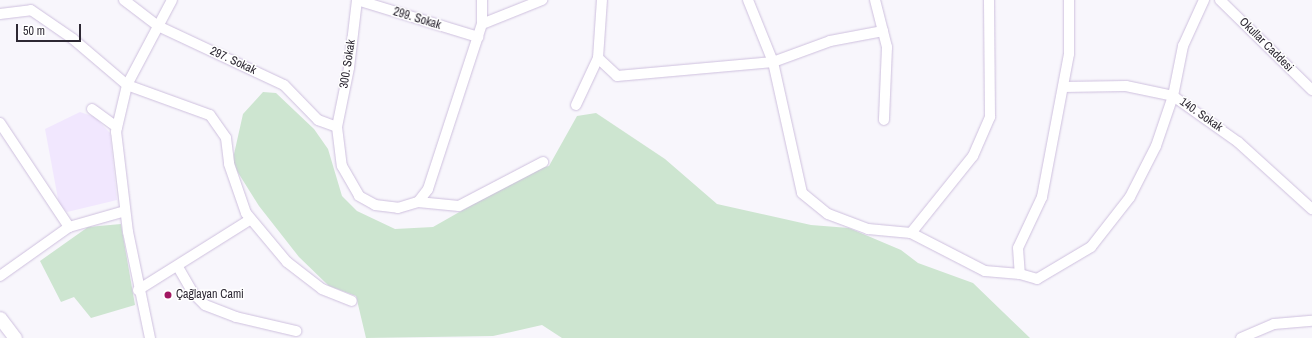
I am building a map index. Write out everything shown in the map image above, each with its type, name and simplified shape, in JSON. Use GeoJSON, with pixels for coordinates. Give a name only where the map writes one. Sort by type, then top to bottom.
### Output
{"type":"FeatureCollection","features":[{"type":"Feature","properties":{"kind":"main road"},"geometry":{"type":"LineString","coordinates":[[0,318],[8,334]]}},
{"type":"Feature","properties":{"kind":"street","name":"297. Sokak"},"geometry":{"type":"LineString","coordinates":[[124,0],[158,26],[284,85],[318,120],[337,127]]}},
{"type":"Feature","properties":{"kind":"street"},"geometry":{"type":"LineString","coordinates":[[150,338],[138,290],[125,211],[117,127],[127,85],[172,0]]}},
{"type":"Feature","properties":{"kind":"street","name":"299. Sokak"},"geometry":{"type":"LineString","coordinates":[[357,0],[478,37]]}},
{"type":"Feature","properties":{"kind":"street","name":"300. Sokak"},"geometry":{"type":"LineString","coordinates":[[357,0],[349,68],[337,127],[342,166],[359,196],[375,205],[398,208],[418,202]]}},
{"type":"Feature","properties":{"kind":"street"},"geometry":{"type":"LineString","coordinates":[[418,202],[428,189],[478,37],[482,24],[482,0]]}},
{"type":"Feature","properties":{"kind":"street"},"geometry":{"type":"LineString","coordinates":[[482,24],[542,0]]}},
{"type":"Feature","properties":{"kind":"street"},"geometry":{"type":"LineString","coordinates":[[576,106],[598,58],[602,0]]}},
{"type":"Feature","properties":{"kind":"street"},"geometry":{"type":"LineString","coordinates":[[748,0],[773,62],[802,193],[828,214],[868,229],[911,233],[986,271],[1020,274],[1037,279],[1091,247],[1130,197],[1156,146],[1173,96],[1182,46],[1204,0]]}},
{"type":"Feature","properties":{"kind":"street"},"geometry":{"type":"LineString","coordinates":[[874,0],[887,47],[884,120]]}},
{"type":"Feature","properties":{"kind":"street"},"geometry":{"type":"LineString","coordinates":[[911,233],[973,156],[990,117],[989,0]]}},
{"type":"Feature","properties":{"kind":"street"},"geometry":{"type":"LineString","coordinates":[[1020,274],[1018,248],[1042,197],[1069,54],[1069,0]]}},
{"type":"Feature","properties":{"kind":"street","name":"Okullar Caddesi"},"geometry":{"type":"LineString","coordinates":[[1220,0],[1312,90]]}},
{"type":"Feature","properties":{"kind":"street"},"geometry":{"type":"LineString","coordinates":[[0,14],[32,10],[72,39],[127,85],[210,115],[226,138],[229,164],[251,219],[287,262],[322,289],[352,301]]}},
{"type":"Feature","properties":{"kind":"street"},"geometry":{"type":"LineString","coordinates":[[598,58],[617,76],[773,62],[830,41],[883,31]]}},
{"type":"Feature","properties":{"kind":"street","name":"140. Sokak"},"geometry":{"type":"LineString","coordinates":[[1063,87],[1126,86],[1173,96],[1238,142],[1312,209]]}},
{"type":"Feature","properties":{"kind":"street"},"geometry":{"type":"LineString","coordinates":[[92,109],[117,127]]}},
{"type":"Feature","properties":{"kind":"street"},"geometry":{"type":"LineString","coordinates":[[0,123],[69,227]]}},
{"type":"Feature","properties":{"kind":"street"},"geometry":{"type":"LineString","coordinates":[[418,202],[459,206],[543,162]]}},
{"type":"Feature","properties":{"kind":"street"},"geometry":{"type":"LineString","coordinates":[[0,276],[69,227],[125,211]]}},
{"type":"Feature","properties":{"kind":"street"},"geometry":{"type":"LineString","coordinates":[[138,290],[178,267],[251,219]]}},
{"type":"Feature","properties":{"kind":"street"},"geometry":{"type":"LineString","coordinates":[[178,267],[205,305],[236,317],[296,331]]}},
{"type":"Feature","properties":{"kind":"street"},"geometry":{"type":"LineString","coordinates":[[1241,338],[1274,324],[1312,321]]}},
{"type":"Feature","properties":{"kind":"shaded area"},"geometry":{"type":"Polygon","coordinates":[[[80,112],[95,117],[110,133],[117,200],[67,212],[59,204],[45,129],[80,112]]]}},
{"type":"Feature","properties":{"kind":"green space"},"geometry":{"type":"Polygon","coordinates":[[[263,92],[276,93],[314,129],[328,149],[342,196],[357,211],[395,229],[433,227],[535,169],[549,166],[577,116],[596,113],[665,159],[717,204],[811,225],[849,228],[901,250],[918,263],[973,283],[1030,338],[562,338],[542,325],[493,336],[366,338],[356,296],[329,286],[299,257],[259,206],[232,163],[243,114],[263,92]]]}},
{"type":"Feature","properties":{"kind":"green space"},"geometry":{"type":"Polygon","coordinates":[[[121,224],[135,305],[91,318],[74,297],[61,302],[40,261],[88,227],[121,224]]]}},
{"type":"Feature","properties":{"kind":"place","name":"Çağlayan Cami"},"geometry":{"type":"Point","coordinates":[168,295]}}]}
